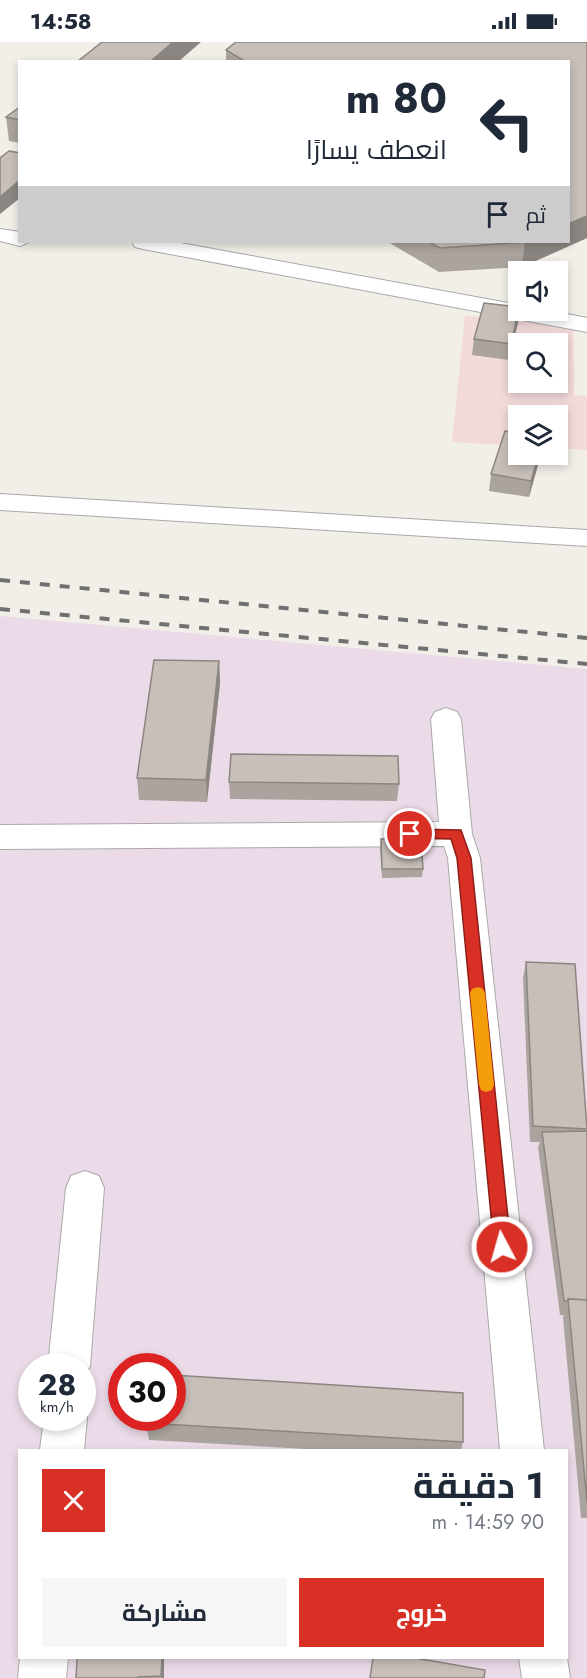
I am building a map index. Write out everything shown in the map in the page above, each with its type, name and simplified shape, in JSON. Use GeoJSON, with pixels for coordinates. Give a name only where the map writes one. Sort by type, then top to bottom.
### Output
{"type":"FeatureCollection","features":[{"type":"Feature","properties":{"kind":"street"},"geometry":{"type":"LineString","coordinates":[[0,235],[18,239]]}},
{"type":"Feature","properties":{"kind":"street"},"geometry":{"type":"LineString","coordinates":[[148,243],[587,325]]}},
{"type":"Feature","properties":{"kind":"street"},"geometry":{"type":"LineString","coordinates":[[0,502],[587,538]]}},
{"type":"Feature","properties":{"kind":"street"},"geometry":{"type":"LineString","coordinates":[[446,719],[456,834],[464,858],[522,1449]]}},
{"type":"Feature","properties":{"kind":"street"},"geometry":{"type":"LineString","coordinates":[[0,837],[456,834]]}},
{"type":"Feature","properties":{"kind":"street"},"geometry":{"type":"LineString","coordinates":[[70,1353],[85,1188]]}},
{"type":"Feature","properties":{"kind":"street"},"geometry":{"type":"LineString","coordinates":[[62,1449],[64,1431]]}},
{"type":"Feature","properties":{"kind":"street"},"geometry":{"type":"LineString","coordinates":[[42,1678],[44,1659]]}},
{"type":"Feature","properties":{"kind":"street"},"geometry":{"type":"LineString","coordinates":[[543,1659],[546,1678]]}},
{"type":"Feature","properties":{"kind":"shaded area"},"geometry":{"type":"Polygon","coordinates":[[[465,316],[508,319],[508,321],[573,323],[574,395],[587,396],[587,450],[568,449],[568,405],[508,405],[508,445],[452,442],[465,316]]]}},
{"type":"Feature","properties":{"kind":"shaded area"},"geometry":{"type":"Polygon","coordinates":[[[0,616],[587,669],[587,1678],[0,1678],[0,616]]]}},
{"type":"Feature","properties":{"kind":"building"},"geometry":{"type":"Polygon","coordinates":[[[102,42],[173,42],[152,60],[80,60],[102,42]]]}},
{"type":"Feature","properties":{"kind":"building"},"geometry":{"type":"Polygon","coordinates":[[[236,42],[587,42],[587,216],[570,223],[570,60],[243,60],[226,50],[236,42]]]}},
{"type":"Feature","properties":{"kind":"building"},"geometry":{"type":"Polygon","coordinates":[[[18,108],[18,120],[6,117],[18,108]]]}},
{"type":"Feature","properties":{"kind":"building"},"geometry":{"type":"Polygon","coordinates":[[[9,151],[18,153],[18,182],[0,197],[0,158],[9,151]]]}},
{"type":"Feature","properties":{"kind":"building"},"geometry":{"type":"Polygon","coordinates":[[[431,243],[512,243],[440,248],[431,243]]]}},
{"type":"Feature","properties":{"kind":"building"},"geometry":{"type":"Polygon","coordinates":[[[484,303],[508,306],[508,321],[516,321],[513,333],[508,333],[508,344],[474,339],[484,303]]]}},
{"type":"Feature","properties":{"kind":"building"},"geometry":{"type":"Polygon","coordinates":[[[505,431],[508,431],[508,465],[536,465],[531,481],[491,474],[505,431]]]}},
{"type":"Feature","properties":{"kind":"building"},"geometry":{"type":"Polygon","coordinates":[[[154,660],[219,661],[206,780],[137,778],[154,660]]]}},
{"type":"Feature","properties":{"kind":"building"},"geometry":{"type":"Polygon","coordinates":[[[231,754],[398,756],[399,784],[229,782],[231,754]]]}},
{"type":"Feature","properties":{"kind":"building"},"geometry":{"type":"Polygon","coordinates":[[[381,839],[421,839],[423,869],[382,869],[381,839]]]}},
{"type":"Feature","properties":{"kind":"building"},"geometry":{"type":"Polygon","coordinates":[[[526,962],[575,964],[587,1129],[533,1126],[526,962]]]}},
{"type":"Feature","properties":{"kind":"building"},"geometry":{"type":"Polygon","coordinates":[[[587,1131],[587,1300],[568,1299],[564,1301],[542,1132],[587,1131]]]}},
{"type":"Feature","properties":{"kind":"building"},"geometry":{"type":"Polygon","coordinates":[[[568,1299],[587,1300],[587,1502],[568,1299]]]}},
{"type":"Feature","properties":{"kind":"building"},"geometry":{"type":"Polygon","coordinates":[[[186,1376],[463,1393],[463,1442],[186,1425],[186,1376]]]}},
{"type":"Feature","properties":{"kind":"building"},"geometry":{"type":"Polygon","coordinates":[[[77,1659],[162,1659],[161,1676],[76,1678],[77,1659]]]}},
{"type":"Feature","properties":{"kind":"building"},"geometry":{"type":"Polygon","coordinates":[[[373,1659],[421,1659],[485,1670],[484,1678],[370,1678],[373,1659]]]}},
{"type":"Feature","properties":{"kind":"railway"},"geometry":{"type":"LineString","coordinates":[[0,580],[587,638]]}},
{"type":"Feature","properties":{"kind":"railway"},"geometry":{"type":"LineString","coordinates":[[0,609],[587,664]]}},
{"type":"Feature","properties":{"kind":"slow traffic"},"geometry":{"type":"LineString","coordinates":[[478,993],[486,1085]]}},
{"type":"Feature","properties":{"kind":"route"},"geometry":{"type":"LineString","coordinates":[[410,834],[456,834],[464,858],[502,1247]]}}]}
